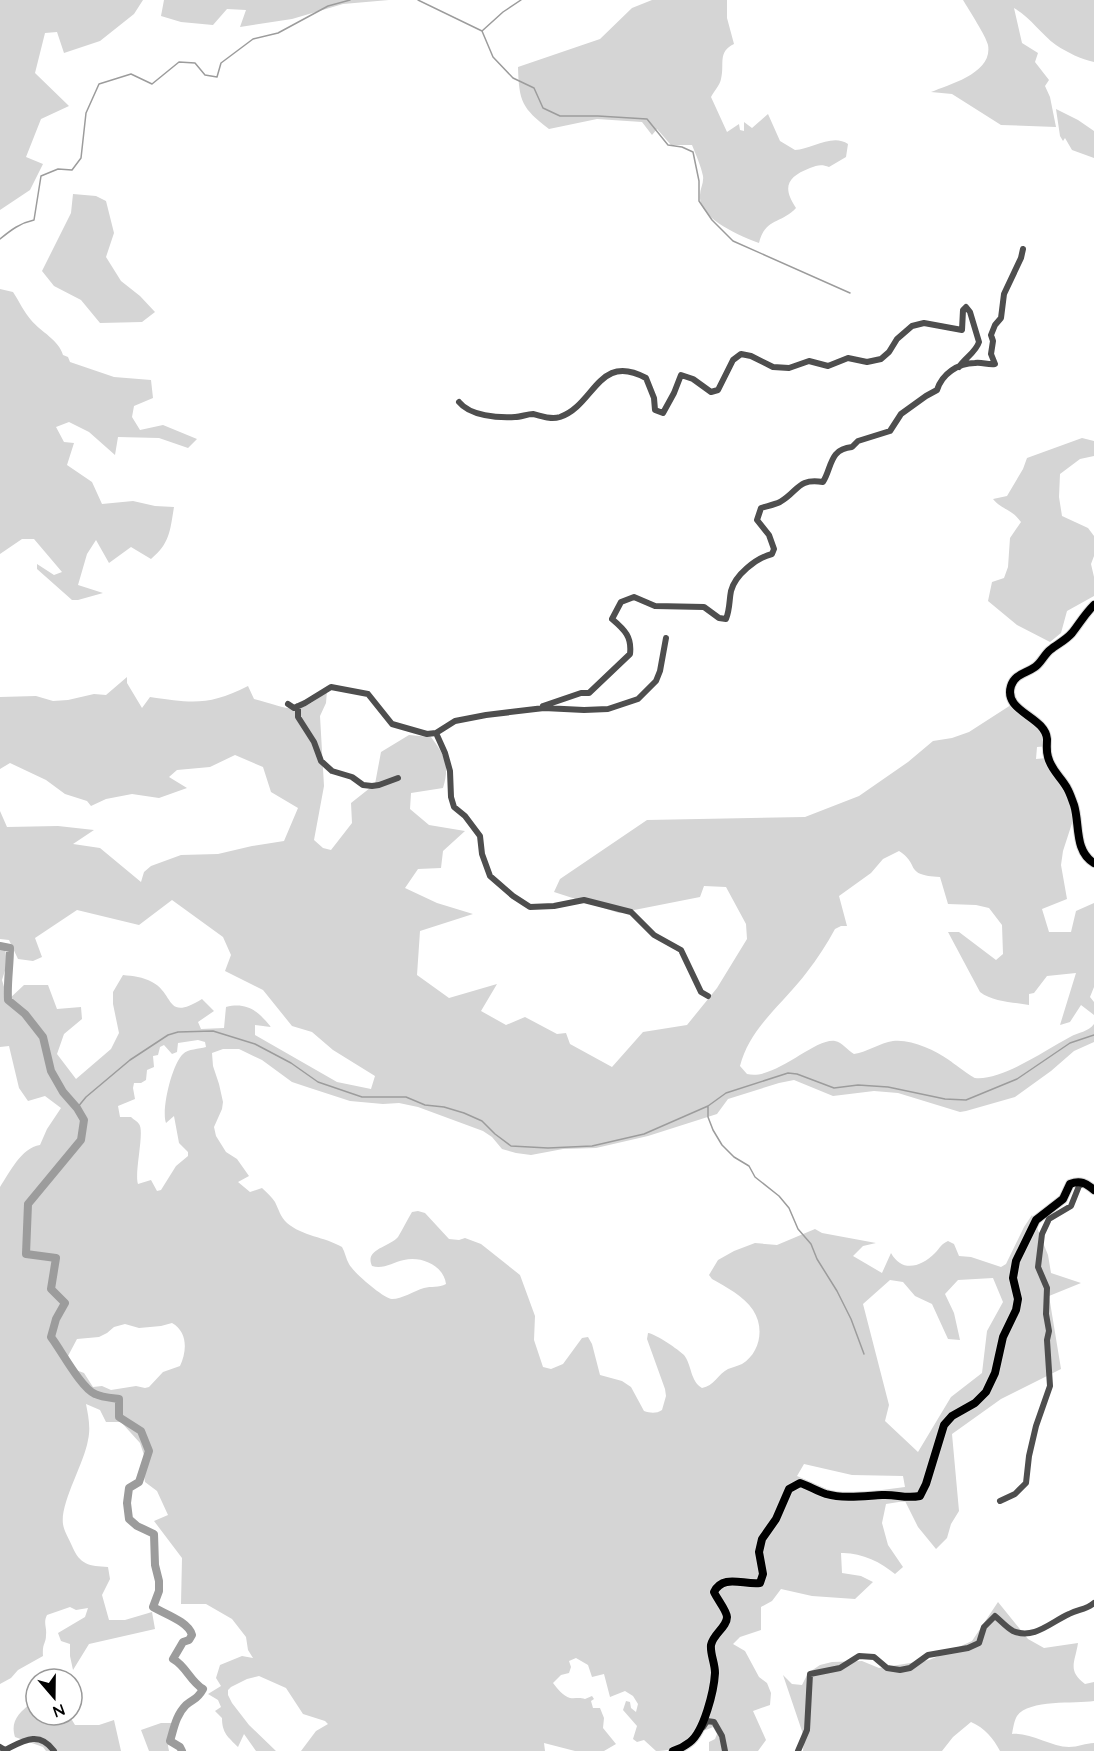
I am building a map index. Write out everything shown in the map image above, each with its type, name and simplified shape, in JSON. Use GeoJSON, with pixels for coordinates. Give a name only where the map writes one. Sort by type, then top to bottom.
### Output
{"type":"FeatureCollection","features":[{"type":"Feature","properties":{"kind":"main road"},"geometry":{"type":"LineString","coordinates":[[1094,605],[1061,644],[1050,650],[1035,667],[1015,678],[1010,689],[1012,702],[1044,729],[1051,767],[1067,788],[1077,817],[1077,831],[1084,853],[1087,859],[1094,863]]}},
{"type":"Feature","properties":{"kind":"main road"},"geometry":{"type":"LineString","coordinates":[[673,1751],[691,1742],[707,1710],[713,1688],[715,1670],[711,1647],[714,1636],[726,1622],[727,1616],[714,1592],[717,1585],[724,1581],[747,1585],[760,1583],[764,1574],[759,1552],[762,1539],[776,1519],[789,1489],[800,1484],[812,1486],[825,1494],[856,1497],[920,1496],[926,1484],[944,1425],[952,1416],[975,1403],[986,1392],[995,1373],[1004,1337],[1016,1310],[1018,1299],[1013,1278],[1016,1261],[1036,1220],[1063,1199],[1070,1185],[1077,1181],[1094,1190]]}},
{"type":"Feature","properties":{"kind":"street"},"geometry":{"type":"LineString","coordinates":[[958,367],[971,363],[995,364],[991,354],[993,341],[991,335],[994,325],[1001,318],[1004,294],[1023,249]]}},
{"type":"Feature","properties":{"kind":"street"},"geometry":{"type":"LineString","coordinates":[[459,402],[464,409],[476,414],[514,417],[531,414],[545,418],[559,418],[578,406],[598,382],[621,370],[632,370],[646,378],[654,398],[655,410],[663,413],[675,393],[681,375],[693,379],[711,392],[718,390],[733,360],[741,354],[751,356],[773,367],[789,368],[809,361],[828,366],[848,357],[867,362],[881,359],[889,352],[897,339],[912,326],[924,323],[962,330],[963,310],[966,307],[970,312],[979,342],[976,349],[958,367],[940,380],[937,390],[902,414],[890,431],[858,441],[852,447],[836,454],[827,468],[823,482],[809,480],[792,490],[783,500],[761,508],[757,520],[769,535],[774,549],[772,554],[760,559],[736,578],[726,619],[719,618],[704,607],[655,606],[634,597],[621,602],[612,619],[627,632],[631,644],[630,654],[589,693],[581,693],[543,706],[544,708]]}},
{"type":"Feature","properties":{"kind":"street"},"geometry":{"type":"LineString","coordinates":[[288,704],[294,708],[331,687],[369,694],[392,724],[419,732],[436,734],[455,721],[464,718],[544,708],[608,709],[638,699],[656,681],[666,638]]}},
{"type":"Feature","properties":{"kind":"street"},"geometry":{"type":"LineString","coordinates":[[297,706],[298,717],[311,736],[321,761],[332,771],[352,777],[363,785],[372,786],[398,778]]}},
{"type":"Feature","properties":{"kind":"street"},"geometry":{"type":"LineString","coordinates":[[436,734],[450,771],[451,797],[454,807],[465,816],[480,836],[482,854],[492,879],[530,907],[554,906],[584,900],[631,912],[654,935],[681,950],[701,992],[708,996]]}},
{"type":"Feature","properties":{"kind":"street"},"geometry":{"type":"LineString","coordinates":[[1000,1501],[1015,1494],[1026,1483],[1029,1455],[1036,1426],[1050,1386],[1047,1366],[1049,1331],[1046,1314],[1047,1288],[1038,1267],[1042,1234],[1049,1219],[1071,1206],[1079,1186],[1084,1183]]}},
{"type":"Feature","properties":{"kind":"street"},"geometry":{"type":"LineString","coordinates":[[798,1751],[807,1730],[810,1674],[840,1668],[859,1656],[874,1657],[887,1668],[900,1670],[910,1668],[928,1655],[968,1648],[979,1642],[984,1627],[995,1616],[1012,1630],[1026,1634],[1034,1633],[1094,1603]]}},
{"type":"Feature","properties":{"kind":"street"},"geometry":{"type":"LineString","coordinates":[[696,1734],[707,1721],[714,1722],[722,1736],[725,1751]]}},
{"type":"Feature","properties":{"kind":"street"},"geometry":{"type":"LineString","coordinates":[[0,1747],[4,1750],[15,1743],[39,1739],[47,1742],[54,1751]]}},
{"type":"Feature","properties":{"kind":"shaded area"},"geometry":{"type":"Polygon","coordinates":[[[0,0],[143,0],[134,14],[100,41],[64,53],[57,32],[45,33],[35,73],[69,106],[41,119],[26,157],[43,164],[30,190],[0,210],[0,0]]]}},
{"type":"Feature","properties":{"kind":"shaded area"},"geometry":{"type":"Polygon","coordinates":[[[164,0],[389,0],[343,4],[292,19],[240,27],[246,10],[227,9],[213,25],[181,22],[161,16],[164,0]]]}},
{"type":"Feature","properties":{"kind":"shaded area"},"geometry":{"type":"Polygon","coordinates":[[[652,0],[727,0],[727,18],[734,44],[723,55],[720,81],[711,97],[727,132],[739,124],[740,130],[744,131],[744,122],[752,128],[768,114],[780,141],[795,150],[836,140],[848,144],[846,157],[829,167],[819,165],[802,171],[792,179],[788,188],[796,208],[769,225],[759,243],[722,225],[706,211],[701,203],[700,195],[703,176],[692,145],[671,145],[657,129],[652,135],[642,122],[597,119],[549,129],[533,115],[524,103],[519,88],[518,67],[600,39],[632,8],[652,0]]]}},
{"type":"Feature","properties":{"kind":"shaded area"},"geometry":{"type":"Polygon","coordinates":[[[963,0],[1094,0],[1094,62],[1056,45],[1014,8],[1022,43],[1038,53],[1035,62],[1049,80],[1045,86],[1050,97],[1056,127],[1001,125],[952,94],[931,92],[968,76],[984,63],[988,55],[987,41],[963,0]]]}},
{"type":"Feature","properties":{"kind":"shaded area"},"geometry":{"type":"Polygon","coordinates":[[[1056,109],[1094,131],[1094,158],[1072,150],[1065,138],[1063,141],[1060,136],[1056,109]]]}},
{"type":"Feature","properties":{"kind":"shaded area"},"geometry":{"type":"Polygon","coordinates":[[[73,194],[96,196],[106,201],[114,233],[106,257],[121,281],[155,312],[142,322],[100,323],[81,300],[54,286],[42,271],[71,213],[73,194]]]}},
{"type":"Feature","properties":{"kind":"shaded area"},"geometry":{"type":"Polygon","coordinates":[[[0,289],[13,292],[31,320],[54,340],[70,362],[114,377],[151,380],[153,398],[134,406],[132,417],[140,430],[163,425],[197,439],[188,448],[159,438],[118,437],[115,455],[89,432],[69,422],[56,427],[64,442],[74,443],[67,465],[92,482],[102,504],[133,501],[174,507],[166,542],[151,559],[131,547],[109,563],[96,540],[87,554],[78,585],[103,593],[72,600],[37,569],[37,564],[54,575],[62,572],[34,539],[22,539],[0,554],[0,289]]]}},
{"type":"Feature","properties":{"kind":"shaded area"},"geometry":{"type":"Polygon","coordinates":[[[1082,438],[1094,441],[1094,456],[1080,459],[1060,474],[1059,497],[1062,516],[1088,528],[1094,536],[1094,556],[1091,564],[1094,596],[1067,611],[1061,633],[1050,642],[1017,625],[988,601],[992,582],[1004,578],[1008,567],[1010,538],[1021,522],[993,499],[1007,496],[1027,458],[1082,438]]]}},
{"type":"Feature","properties":{"kind":"shaded area"},"geometry":{"type":"Polygon","coordinates":[[[127,677],[127,683],[142,708],[150,697],[178,701],[211,700],[248,686],[254,699],[285,708],[300,708],[327,691],[326,703],[320,716],[324,786],[314,840],[323,848],[331,850],[352,823],[351,803],[375,784],[381,752],[409,735],[431,737],[445,761],[446,773],[443,788],[411,793],[410,809],[429,825],[465,831],[443,851],[441,868],[418,869],[405,888],[437,903],[473,914],[420,931],[417,975],[449,998],[497,984],[481,1011],[506,1025],[525,1017],[557,1034],[566,1033],[570,1044],[612,1067],[643,1032],[687,1025],[717,988],[747,939],[746,924],[726,887],[704,886],[700,897],[619,913],[554,892],[560,879],[647,820],[805,817],[859,796],[908,762],[933,741],[969,732],[1014,703],[1039,725],[1049,746],[1037,747],[1036,759],[1047,758],[1076,811],[1063,851],[1061,865],[1067,899],[1042,909],[1049,932],[1071,932],[1076,911],[1094,903],[1094,987],[1090,997],[1094,1002],[1094,1015],[1081,1005],[1070,1022],[1060,1025],[1076,973],[1047,976],[1034,993],[1029,994],[1029,1005],[997,1000],[980,992],[948,932],[959,932],[996,960],[1003,954],[1002,925],[989,908],[948,904],[940,877],[917,872],[906,856],[899,851],[883,859],[871,873],[839,896],[847,926],[835,929],[807,972],[760,1027],[751,1039],[740,1066],[747,1074],[758,1074],[782,1066],[826,1042],[838,1042],[854,1054],[888,1042],[900,1041],[915,1043],[930,1049],[975,1078],[986,1078],[1011,1070],[1094,1024],[1094,1042],[1074,1051],[1015,1097],[960,1112],[898,1093],[874,1091],[833,1096],[794,1080],[728,1099],[717,1114],[648,1136],[596,1148],[563,1149],[531,1155],[502,1149],[492,1137],[483,1131],[418,1107],[399,1103],[350,1101],[292,1082],[262,1060],[239,1049],[223,1049],[212,1053],[213,1066],[223,1102],[214,1127],[216,1136],[226,1152],[237,1159],[249,1176],[238,1182],[250,1192],[262,1188],[274,1200],[287,1223],[300,1231],[342,1247],[349,1264],[357,1273],[388,1298],[396,1299],[424,1288],[446,1284],[437,1267],[425,1261],[411,1259],[376,1267],[372,1266],[370,1260],[375,1252],[398,1237],[412,1212],[425,1213],[449,1239],[465,1238],[481,1244],[520,1275],[535,1316],[534,1340],[543,1367],[551,1369],[563,1364],[582,1338],[588,1337],[600,1375],[622,1381],[631,1387],[644,1411],[648,1412],[655,1413],[662,1410],[666,1396],[647,1339],[648,1333],[662,1339],[684,1355],[695,1381],[702,1388],[710,1385],[728,1369],[742,1364],[757,1347],[760,1332],[753,1310],[740,1296],[709,1275],[718,1260],[734,1251],[755,1243],[777,1245],[815,1229],[822,1233],[876,1243],[863,1246],[853,1256],[882,1273],[891,1253],[901,1263],[912,1266],[930,1258],[948,1241],[954,1244],[959,1256],[971,1257],[1001,1267],[1006,1264],[1032,1215],[1048,1255],[1051,1273],[1081,1283],[1049,1296],[1061,1369],[1001,1399],[952,1434],[959,1511],[951,1524],[947,1538],[936,1549],[918,1527],[905,1501],[886,1504],[882,1523],[888,1545],[903,1567],[895,1574],[870,1559],[855,1554],[841,1553],[842,1573],[861,1576],[873,1582],[855,1599],[812,1596],[781,1589],[772,1601],[761,1607],[761,1630],[740,1637],[733,1644],[745,1651],[759,1677],[767,1683],[771,1693],[770,1705],[753,1711],[766,1740],[758,1751],[709,1751],[709,1742],[715,1739],[717,1734],[713,1727],[701,1732],[700,1735],[693,1731],[683,1744],[668,1750],[656,1751],[644,1740],[637,1742],[633,1739],[637,1726],[623,1710],[626,1701],[630,1702],[631,1708],[636,1712],[638,1704],[633,1696],[625,1691],[610,1697],[604,1674],[592,1677],[588,1665],[576,1658],[569,1661],[571,1667],[569,1673],[561,1675],[553,1683],[570,1698],[585,1699],[592,1696],[593,1708],[600,1708],[604,1718],[603,1728],[616,1744],[604,1751],[575,1751],[544,1743],[545,1751],[301,1751],[316,1731],[328,1724],[303,1714],[286,1688],[259,1676],[231,1687],[228,1695],[249,1725],[276,1751],[256,1751],[244,1734],[238,1747],[226,1734],[222,1718],[215,1711],[221,1707],[218,1700],[208,1694],[221,1686],[216,1678],[220,1665],[242,1656],[253,1658],[248,1650],[246,1637],[232,1619],[206,1604],[181,1604],[182,1558],[154,1521],[168,1515],[157,1491],[145,1482],[142,1463],[144,1455],[140,1443],[121,1422],[106,1422],[100,1410],[86,1404],[88,1440],[65,1505],[64,1527],[75,1552],[82,1561],[90,1565],[108,1567],[110,1579],[102,1595],[109,1620],[125,1620],[152,1612],[155,1629],[89,1644],[75,1667],[72,1667],[70,1644],[61,1641],[58,1633],[85,1617],[88,1608],[76,1610],[70,1607],[47,1615],[43,1656],[18,1670],[11,1678],[0,1684],[0,1187],[22,1156],[33,1147],[40,1145],[47,1129],[61,1108],[45,1096],[28,1101],[19,1088],[9,1046],[0,1047],[0,948],[5,949],[7,964],[2,980],[8,1000],[24,985],[48,985],[57,1009],[81,1007],[82,1019],[64,1034],[57,1054],[76,1079],[111,1049],[119,1033],[113,992],[123,975],[152,982],[176,1007],[182,1008],[202,999],[214,1011],[198,1022],[201,1029],[224,1028],[226,1007],[246,1007],[257,1012],[271,1027],[255,1025],[255,1035],[337,1082],[371,1089],[375,1076],[333,1050],[312,1032],[292,1026],[263,990],[225,971],[231,955],[223,937],[172,900],[139,925],[77,910],[35,938],[42,957],[33,961],[18,959],[9,940],[0,939],[0,811],[7,827],[58,826],[94,830],[73,844],[100,848],[141,882],[144,872],[151,866],[181,855],[218,854],[284,841],[298,808],[271,792],[263,767],[235,755],[210,767],[177,770],[169,777],[187,788],[159,798],[132,794],[106,799],[91,806],[87,801],[65,794],[46,780],[10,763],[0,769],[0,697],[36,696],[53,701],[94,694],[106,695],[127,677]],[[198,1040],[178,1043],[177,1052],[172,1054],[164,1045],[160,1047],[158,1055],[153,1056],[154,1067],[147,1070],[146,1080],[134,1083],[135,1099],[118,1106],[120,1117],[131,1117],[141,1128],[138,1184],[151,1180],[157,1191],[161,1190],[176,1166],[188,1156],[188,1152],[179,1143],[174,1116],[166,1123],[165,1108],[171,1077],[179,1059],[185,1052],[206,1047],[205,1042],[198,1040]],[[993,1278],[958,1280],[945,1294],[954,1313],[960,1340],[948,1339],[932,1304],[915,1296],[903,1282],[890,1280],[863,1304],[889,1405],[885,1421],[918,1452],[951,1397],[982,1373],[987,1331],[1003,1302],[993,1278]],[[172,1323],[139,1328],[125,1324],[114,1327],[99,1337],[77,1339],[68,1356],[76,1370],[84,1373],[93,1387],[102,1386],[111,1390],[136,1386],[149,1387],[163,1372],[180,1366],[185,1342],[181,1331],[172,1323]],[[804,1464],[797,1476],[831,1491],[851,1494],[905,1487],[903,1476],[852,1475],[804,1464]]]}},
{"type":"Feature","properties":{"kind":"shaded area"},"geometry":{"type":"Polygon","coordinates":[[[998,1602],[1028,1639],[1044,1648],[1078,1643],[1074,1670],[1085,1684],[1094,1682],[1094,1701],[1053,1703],[1031,1707],[1017,1716],[1012,1734],[1026,1735],[1062,1746],[1072,1747],[1094,1743],[1094,1751],[1000,1751],[988,1734],[971,1722],[953,1737],[942,1751],[803,1751],[804,1737],[783,1675],[792,1684],[802,1685],[808,1673],[820,1665],[832,1662],[862,1661],[879,1668],[929,1660],[972,1641],[998,1602]]]}},
{"type":"Feature","properties":{"kind":"shaded area"},"geometry":{"type":"Polygon","coordinates":[[[23,1710],[24,1727],[84,1727],[84,1725],[99,1725],[114,1720],[121,1751],[46,1751],[43,1747],[15,1737],[15,1722],[23,1710]]]}},
{"type":"Feature","properties":{"kind":"shaded area"},"geometry":{"type":"Polygon","coordinates":[[[161,1723],[174,1723],[168,1746],[169,1751],[149,1751],[141,1730],[161,1723]]]}},
{"type":"Feature","properties":{"kind":"waterway"},"geometry":{"type":"LineString","coordinates":[[0,239],[16,227],[34,220],[41,176],[58,169],[72,170],[81,158],[86,113],[99,84],[131,74],[152,84],[179,62],[195,63],[205,75],[217,77],[221,63],[253,39],[278,33],[328,6],[350,0]]}},
{"type":"Feature","properties":{"kind":"waterway"},"geometry":{"type":"LineString","coordinates":[[418,0],[482,31],[493,57],[513,78],[534,88],[543,108],[560,116],[647,119],[668,145],[682,147],[693,152],[699,181],[699,201],[712,220],[733,241],[850,293]]}},
{"type":"Feature","properties":{"kind":"waterway"},"geometry":{"type":"LineString","coordinates":[[482,31],[503,12],[521,0]]}},
{"type":"Feature","properties":{"kind":"waterway"},"geometry":{"type":"LineString","coordinates":[[0,946],[10,948],[8,1000],[25,1014],[43,1037],[51,1071],[84,1120],[81,1140],[28,1204],[26,1254],[56,1258],[51,1289],[65,1303],[56,1319],[51,1337],[78,1377],[90,1390],[100,1396],[119,1399],[119,1417],[141,1431],[149,1451],[139,1482],[129,1488],[127,1503],[129,1519],[137,1526],[154,1534],[159,1591],[153,1607],[182,1622],[190,1630],[192,1635],[189,1640],[183,1642],[173,1659],[203,1689],[186,1705],[176,1722],[170,1741],[182,1751]]}},
{"type":"Feature","properties":{"kind":"waterway"},"geometry":{"type":"LineString","coordinates":[[77,1108],[86,1097],[130,1060],[168,1035],[178,1032],[213,1031],[255,1044],[291,1063],[318,1082],[362,1097],[406,1097],[425,1105],[444,1107],[464,1113],[482,1121],[511,1146],[548,1148],[592,1146],[644,1134],[708,1106],[726,1093],[788,1073],[797,1074],[834,1088],[858,1085],[888,1087],[945,1099],[966,1100],[1017,1079],[1070,1043],[1094,1035]]}},
{"type":"Feature","properties":{"kind":"waterway"},"geometry":{"type":"LineString","coordinates":[[708,1106],[708,1117],[722,1145],[734,1157],[749,1166],[755,1177],[779,1196],[789,1208],[798,1229],[811,1244],[817,1259],[837,1291],[851,1319],[864,1354]]}}]}
